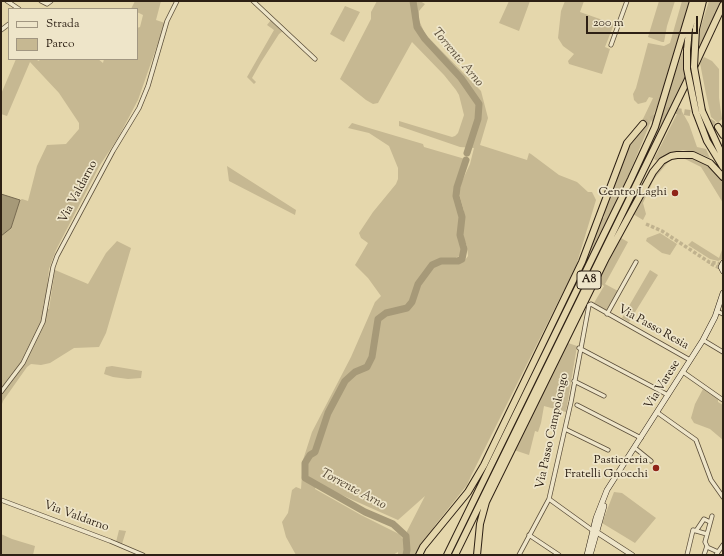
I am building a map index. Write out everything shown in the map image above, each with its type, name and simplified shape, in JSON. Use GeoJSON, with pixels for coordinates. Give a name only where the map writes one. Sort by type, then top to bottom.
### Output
{"type":"FeatureCollection","features":[{"type":"Feature","properties":{"kind":"highway","name":"A8"},"geometry":{"type":"LineString","coordinates":[[447,555],[650,138],[661,108],[693,1]]}},
{"type":"Feature","properties":{"kind":"highway"},"geometry":{"type":"LineString","coordinates":[[698,1],[689,30],[687,69],[707,141],[723,168]]}},
{"type":"Feature","properties":{"kind":"highway"},"geometry":{"type":"LineString","coordinates":[[703,1],[696,29],[694,67],[699,111],[723,157]]}},
{"type":"Feature","properties":{"kind":"highway","name":"A8"},"geometry":{"type":"LineString","coordinates":[[455,555],[533,393],[676,106],[723,6]]}},
{"type":"Feature","properties":{"kind":"highway"},"geometry":{"type":"LineString","coordinates":[[419,555],[474,484],[582,262],[627,143],[643,124]]}},
{"type":"Feature","properties":{"kind":"highway"},"geometry":{"type":"LineString","coordinates":[[718,127],[723,135]]}},
{"type":"Feature","properties":{"kind":"highway"},"geometry":{"type":"LineString","coordinates":[[477,555],[480,524],[486,502],[606,258],[653,172],[662,162],[671,156],[677,154],[693,154],[710,163],[723,177]]}},
{"type":"Feature","properties":{"kind":"main road"},"geometry":{"type":"LineString","coordinates":[[723,263],[721,267],[723,271]]}},
{"type":"Feature","properties":{"kind":"main road","name":"Via Varese"},"geometry":{"type":"LineString","coordinates":[[587,555],[594,531],[612,483],[669,396],[703,340],[717,311],[723,293]]}},
{"type":"Feature","properties":{"kind":"main road","name":"Via Varese"},"geometry":{"type":"LineString","coordinates":[[590,555],[594,531]]}},
{"type":"Feature","properties":{"kind":"street"},"geometry":{"type":"LineString","coordinates":[[8,1],[18,8]]}},
{"type":"Feature","properties":{"kind":"street"},"geometry":{"type":"LineString","coordinates":[[41,1],[47,4],[51,1]]}},
{"type":"Feature","properties":{"kind":"street","name":"Via Valdarno"},"geometry":{"type":"LineString","coordinates":[[1,392],[23,363],[43,322],[52,272],[58,256],[113,151],[138,108],[148,86],[167,22],[177,1]]}},
{"type":"Feature","properties":{"kind":"street"},"geometry":{"type":"LineString","coordinates":[[253,1],[316,59]]}},
{"type":"Feature","properties":{"kind":"street"},"geometry":{"type":"LineString","coordinates":[[611,45],[627,1]]}},
{"type":"Feature","properties":{"kind":"street","name":"Via Passo Resia"},"geometry":{"type":"LineString","coordinates":[[606,314],[636,262]]}},
{"type":"Feature","properties":{"kind":"street","name":"Via Passo Resia"},"geometry":{"type":"LineString","coordinates":[[588,305],[690,360]]}},
{"type":"Feature","properties":{"kind":"street","name":"Via Passo Campolongo"},"geometry":{"type":"LineString","coordinates":[[519,555],[549,499],[574,381],[588,305]]}},
{"type":"Feature","properties":{"kind":"street"},"geometry":{"type":"LineString","coordinates":[[717,311],[723,314]]}},
{"type":"Feature","properties":{"kind":"street"},"geometry":{"type":"LineString","coordinates":[[703,340],[723,352]]}},
{"type":"Feature","properties":{"kind":"street"},"geometry":{"type":"LineString","coordinates":[[579,348],[669,396]]}},
{"type":"Feature","properties":{"kind":"street"},"geometry":{"type":"LineString","coordinates":[[683,372],[723,400]]}},
{"type":"Feature","properties":{"kind":"street"},"geometry":{"type":"LineString","coordinates":[[574,381],[604,396]]}},
{"type":"Feature","properties":{"kind":"street"},"geometry":{"type":"LineString","coordinates":[[577,405],[641,438]]}},
{"type":"Feature","properties":{"kind":"street"},"geometry":{"type":"LineString","coordinates":[[658,413],[696,440],[711,480],[723,498]]}},
{"type":"Feature","properties":{"kind":"street"},"geometry":{"type":"LineString","coordinates":[[564,429],[608,450]]}},
{"type":"Feature","properties":{"kind":"street"},"geometry":{"type":"LineString","coordinates":[[635,448],[651,461]]}},
{"type":"Feature","properties":{"kind":"street"},"geometry":{"type":"LineString","coordinates":[[549,499],[594,531],[632,555]]}},
{"type":"Feature","properties":{"kind":"street","name":"Via Valdarno"},"geometry":{"type":"LineString","coordinates":[[1,500],[143,555]]}},
{"type":"Feature","properties":{"kind":"street"},"geometry":{"type":"LineString","coordinates":[[712,516],[705,542],[707,547],[717,554],[723,545]]}},
{"type":"Feature","properties":{"kind":"street"},"geometry":{"type":"LineString","coordinates":[[696,531],[704,519],[710,522]]}},
{"type":"Feature","properties":{"kind":"street"},"geometry":{"type":"LineString","coordinates":[[687,555],[692,530],[707,534]]}},
{"type":"Feature","properties":{"kind":"street"},"geometry":{"type":"LineString","coordinates":[[529,535],[559,555]]}},
{"type":"Feature","properties":{"kind":"street"},"geometry":{"type":"LineString","coordinates":[[704,555],[707,547]]}},
{"type":"Feature","properties":{"kind":"green space"},"geometry":{"type":"Polygon","coordinates":[[[135,1],[161,1],[156,20],[165,23],[138,100],[118,138],[100,165],[56,250],[49,269],[46,296],[43,306],[49,309],[55,270],[88,284],[106,253],[117,241],[131,248],[106,333],[99,347],[74,348],[50,363],[41,365],[31,364],[27,367],[3,401],[1,407],[1,236],[11,228],[20,200],[22,199],[28,201],[37,166],[47,145],[66,144],[79,129],[79,123],[59,93],[30,62],[7,116],[1,114],[1,94],[16,60],[99,60],[103,63],[104,60],[138,60],[138,28],[140,27],[143,15],[138,12],[138,8],[132,8],[135,1]]]}},
{"type":"Feature","properties":{"kind":"green space"},"geometry":{"type":"Polygon","coordinates":[[[377,1],[420,1],[425,4],[419,11],[419,20],[425,34],[481,91],[488,118],[480,145],[527,160],[529,153],[559,175],[577,182],[588,192],[592,192],[596,200],[576,266],[467,485],[436,524],[416,555],[398,555],[398,552],[393,555],[296,555],[286,537],[282,522],[288,513],[292,490],[296,487],[301,489],[303,460],[312,432],[351,357],[375,302],[381,296],[368,278],[355,265],[368,243],[361,238],[359,233],[373,212],[396,184],[398,179],[398,168],[389,146],[369,133],[348,128],[352,123],[423,144],[424,147],[465,159],[453,192],[460,215],[459,228],[457,232],[461,244],[461,255],[452,260],[437,260],[427,268],[418,281],[420,283],[434,265],[442,262],[455,263],[465,260],[468,256],[467,246],[463,237],[464,211],[458,190],[470,164],[474,148],[460,147],[399,126],[399,121],[452,137],[455,136],[458,133],[464,115],[459,95],[456,90],[444,75],[412,42],[378,103],[373,104],[366,100],[340,79],[371,19],[371,12],[377,1]],[[317,484],[315,489],[399,534],[403,539],[425,496],[398,520],[317,484]]]}},
{"type":"Feature","properties":{"kind":"green space"},"geometry":{"type":"Polygon","coordinates":[[[509,1],[530,1],[519,31],[499,23],[509,1]]]}},
{"type":"Feature","properties":{"kind":"green space"},"geometry":{"type":"Polygon","coordinates":[[[565,1],[584,1],[580,12],[614,24],[605,47],[610,49],[602,74],[569,64],[568,61],[574,54],[563,46],[558,38],[561,11],[565,1]]]}},
{"type":"Feature","properties":{"kind":"green space"},"geometry":{"type":"Polygon","coordinates":[[[659,1],[675,1],[667,26],[664,42],[648,37],[659,1]]]}},
{"type":"Feature","properties":{"kind":"green space"},"geometry":{"type":"Polygon","coordinates":[[[682,1],[690,1],[661,97],[624,186],[581,274],[602,217],[604,218],[605,210],[629,146],[644,126],[642,121],[653,98],[649,97],[646,102],[638,104],[634,100],[633,94],[648,43],[664,46],[670,43],[682,1]]]}},
{"type":"Feature","properties":{"kind":"green space"},"geometry":{"type":"Polygon","coordinates":[[[709,1],[721,1],[699,52],[699,33],[709,1]]]}},
{"type":"Feature","properties":{"kind":"green space"},"geometry":{"type":"Polygon","coordinates":[[[345,6],[360,12],[344,42],[330,34],[345,6]]]}},
{"type":"Feature","properties":{"kind":"green space"},"geometry":{"type":"Polygon","coordinates":[[[271,20],[283,31],[279,34],[252,78],[256,82],[254,84],[247,77],[274,30],[267,25],[271,20]]]}},
{"type":"Feature","properties":{"kind":"green space"},"geometry":{"type":"Polygon","coordinates":[[[683,51],[685,51],[685,81],[637,179],[635,178],[652,138],[683,51]]]}},
{"type":"Feature","properties":{"kind":"green space"},"geometry":{"type":"Polygon","coordinates":[[[704,57],[712,61],[719,69],[719,98],[722,119],[718,123],[711,117],[706,94],[700,63],[704,57]]]}},
{"type":"Feature","properties":{"kind":"green space"},"geometry":{"type":"Polygon","coordinates":[[[680,108],[689,124],[697,147],[706,149],[710,158],[698,153],[683,150],[667,154],[657,161],[654,159],[680,108]]]}},
{"type":"Feature","properties":{"kind":"green space"},"geometry":{"type":"Polygon","coordinates":[[[686,155],[709,165],[717,174],[723,183],[723,203],[701,167],[681,157],[686,155]]]}},
{"type":"Feature","properties":{"kind":"green space"},"geometry":{"type":"Polygon","coordinates":[[[669,161],[654,179],[643,203],[646,214],[643,220],[633,214],[652,176],[665,162],[669,161]]]}},
{"type":"Feature","properties":{"kind":"green space"},"geometry":{"type":"Polygon","coordinates":[[[227,166],[296,210],[295,215],[229,181],[227,166]]]}},
{"type":"Feature","properties":{"kind":"green space"},"geometry":{"type":"Polygon","coordinates":[[[660,233],[677,244],[670,255],[662,253],[646,241],[647,238],[660,233]]]}},
{"type":"Feature","properties":{"kind":"green space"},"geometry":{"type":"Polygon","coordinates":[[[621,238],[628,242],[605,284],[618,291],[605,310],[594,303],[604,286],[598,282],[621,238]]]}},
{"type":"Feature","properties":{"kind":"green space"},"geometry":{"type":"Polygon","coordinates":[[[692,241],[719,258],[723,247],[723,259],[718,261],[710,259],[688,245],[692,241]]]}},
{"type":"Feature","properties":{"kind":"green space"},"geometry":{"type":"Polygon","coordinates":[[[650,270],[658,275],[629,322],[622,318],[650,270]]]}},
{"type":"Feature","properties":{"kind":"green space"},"geometry":{"type":"Polygon","coordinates":[[[568,343],[577,346],[566,412],[544,406],[541,423],[538,432],[535,431],[529,455],[514,450],[568,343]]]}},
{"type":"Feature","properties":{"kind":"green space"},"geometry":{"type":"Polygon","coordinates":[[[112,366],[142,371],[141,378],[128,379],[104,374],[106,367],[112,366]]]}},
{"type":"Feature","properties":{"kind":"green space"},"geometry":{"type":"Polygon","coordinates":[[[703,389],[718,399],[718,402],[723,405],[723,440],[710,429],[694,423],[691,418],[695,404],[703,389]]]}},
{"type":"Feature","properties":{"kind":"green space"},"geometry":{"type":"Polygon","coordinates":[[[614,492],[622,493],[656,518],[635,543],[602,523],[614,492]]]}},
{"type":"Feature","properties":{"kind":"green space"},"geometry":{"type":"Polygon","coordinates":[[[119,530],[126,531],[122,544],[116,542],[119,530]]]}},
{"type":"Feature","properties":{"kind":"green space"},"geometry":{"type":"Polygon","coordinates":[[[1,534],[35,546],[33,555],[1,555],[1,534]]]}},
{"type":"Feature","properties":{"kind":"shaded area"},"geometry":{"type":"Polygon","coordinates":[[[1,194],[20,200],[11,228],[1,236],[1,194]]]}},
{"type":"Feature","properties":{"kind":"waterway","name":"Torrente Arno"},"geometry":{"type":"LineString","coordinates":[[413,1],[417,27],[425,39],[461,78],[479,104],[478,119],[467,153]]}},
{"type":"Feature","properties":{"kind":"waterway","name":"Torrente Arno"},"geometry":{"type":"LineString","coordinates":[[406,555],[406,536],[393,524],[365,512],[305,478],[305,463],[310,455],[315,452],[328,413],[345,381],[355,372],[367,367],[372,357],[378,319],[386,313],[407,308],[412,302],[418,284],[432,265],[441,261],[458,261],[462,259],[464,249],[460,235],[462,217],[456,196],[457,187],[466,160]]}},
{"type":"Feature","properties":{"kind":"tunnel"},"geometry":{"type":"LineString","coordinates":[[643,124],[669,110],[698,114],[718,127]]}},
{"type":"Feature","properties":{"kind":"tunnel"},"geometry":{"type":"LineString","coordinates":[[646,224],[662,231],[709,262],[722,264]]}},
{"type":"Feature","properties":{"kind":"tunnel"},"geometry":{"type":"LineString","coordinates":[[711,264],[722,269]]}},
{"type":"Feature","properties":{"kind":"place","name":"Centro Laghi"},"geometry":{"type":"Point","coordinates":[675,193]}},
{"type":"Feature","properties":{"kind":"place","name":"Pasticceria Fratelli Gnocchi"},"geometry":{"type":"Point","coordinates":[656,468]}}]}
